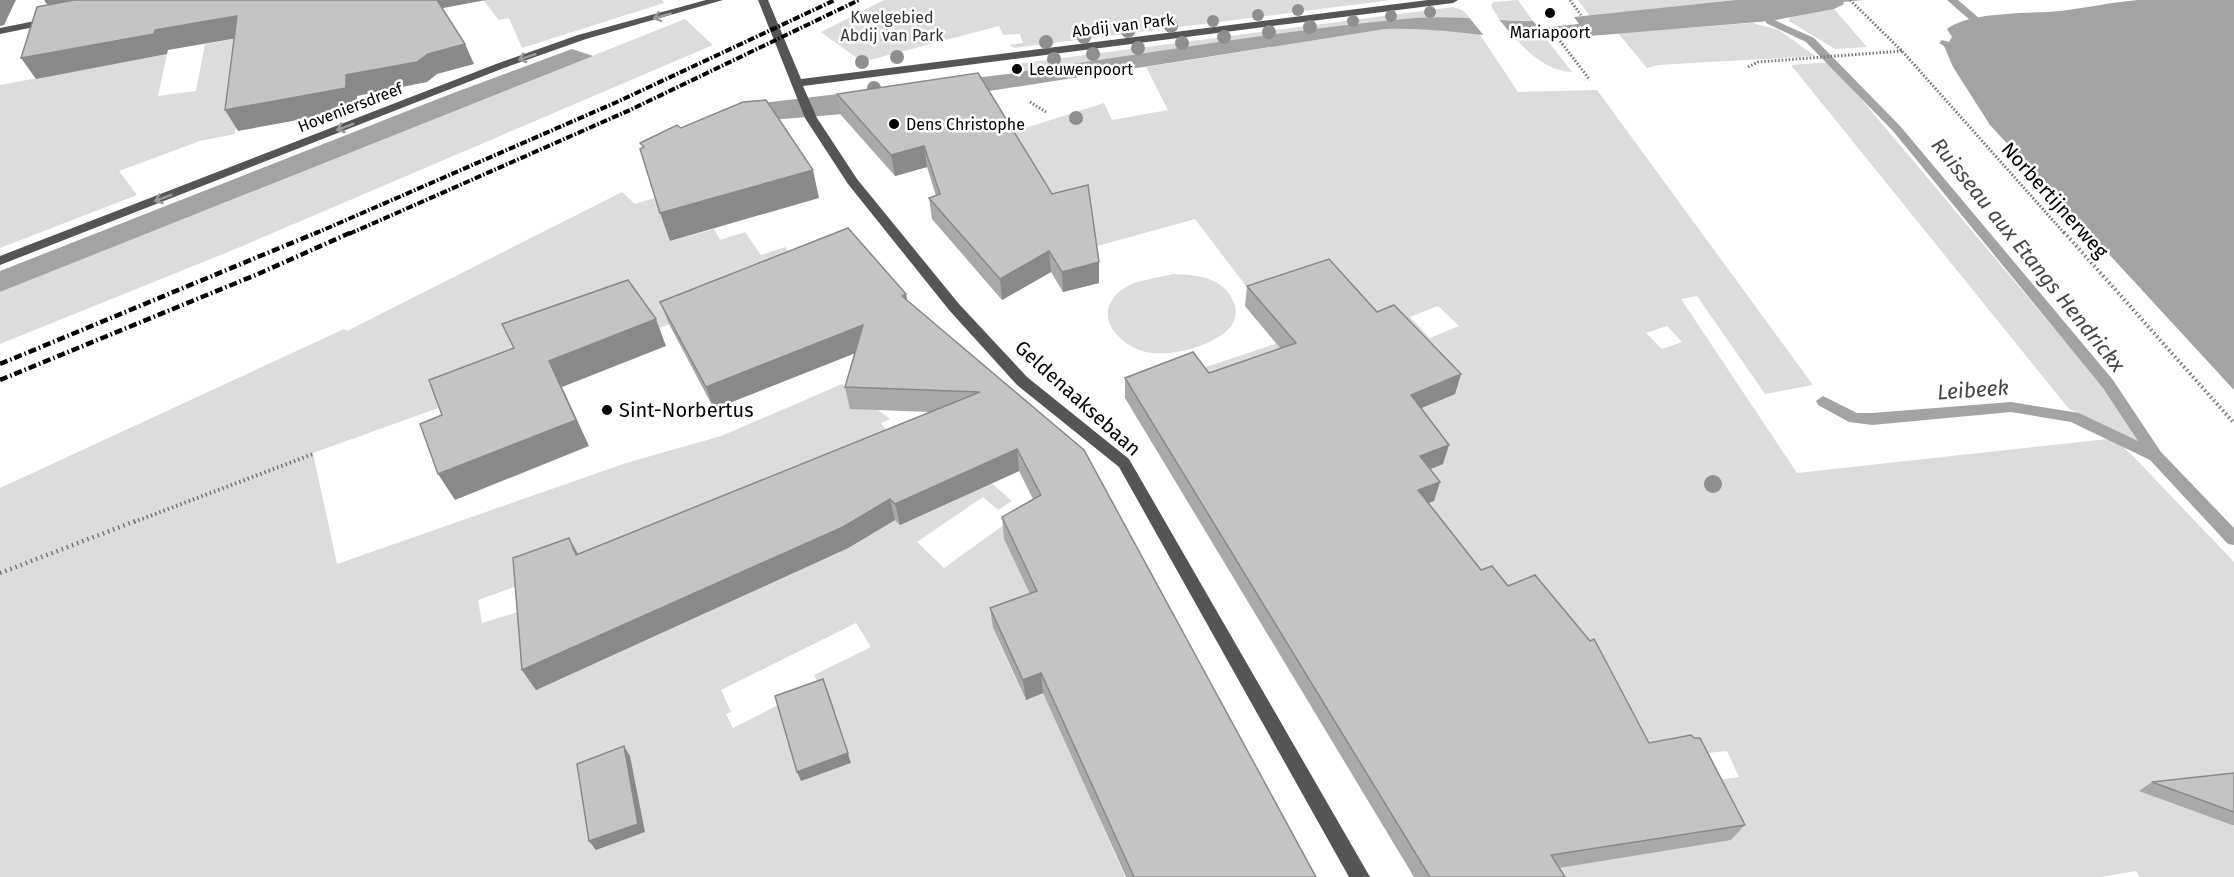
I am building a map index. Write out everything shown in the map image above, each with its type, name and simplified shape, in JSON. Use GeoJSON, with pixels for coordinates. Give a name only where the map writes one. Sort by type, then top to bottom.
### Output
{"type":"FeatureCollection","features":[{"type":"Feature","properties":{"kind":"street","name":"Hoveniersdreef"},"geometry":{"type":"LineString","coordinates":[[0,261],[500,66],[582,38],[718,0]]}},
{"type":"Feature","properties":{"kind":"street","name":"Geldenaaksebaan"},"geometry":{"type":"LineString","coordinates":[[763,0],[811,118],[852,181],[954,307],[1023,381],[1124,463],[1360,877]]}},
{"type":"Feature","properties":{"kind":"street","name":"Abdij van Park"},"geometry":{"type":"LineString","coordinates":[[797,83],[1454,0]]}},
{"type":"Feature","properties":{"kind":"street"},"geometry":{"type":"LineString","coordinates":[[0,31],[65,18]]}},
{"type":"Feature","properties":{"kind":"path"},"geometry":{"type":"LineString","coordinates":[[1570,0],[1581,15]]}},
{"type":"Feature","properties":{"kind":"path","name":"Norbertijnerweg"},"geometry":{"type":"LineString","coordinates":[[1850,0],[1902,51],[2234,423]]}},
{"type":"Feature","properties":{"kind":"path"},"geometry":{"type":"LineString","coordinates":[[1569,10],[1577,9]]}},
{"type":"Feature","properties":{"kind":"path"},"geometry":{"type":"LineString","coordinates":[[1560,40],[1590,80]]}},
{"type":"Feature","properties":{"kind":"path"},"geometry":{"type":"LineString","coordinates":[[1748,67],[1758,63],[1902,51]]}},
{"type":"Feature","properties":{"kind":"path"},"geometry":{"type":"LineString","coordinates":[[1030,102],[1046,112]]}},
{"type":"Feature","properties":{"kind":"path"},"geometry":{"type":"LineString","coordinates":[[0,573],[313,453]]}},
{"type":"Feature","properties":{"kind":"green space"},"geometry":{"type":"Polygon","coordinates":[[[483,0],[662,0],[664,3],[522,48],[509,18],[499,20],[483,0]]]}},
{"type":"Feature","properties":{"kind":"green space","name":"Kwelgebied Abdij van Park"},"geometry":{"type":"Polygon","coordinates":[[[884,0],[1391,0],[1014,48],[1009,45],[1023,43],[1020,34],[1003,35],[999,26],[862,62],[821,32],[884,0]]]}},
{"type":"Feature","properties":{"kind":"green space"},"geometry":{"type":"Polygon","coordinates":[[[1518,0],[1533,21],[1500,20],[1491,6],[1493,2],[1518,0]]]}},
{"type":"Feature","properties":{"kind":"green space"},"geometry":{"type":"Polygon","coordinates":[[[1578,0],[1736,0],[1590,16],[1578,0]]]}},
{"type":"Feature","properties":{"kind":"green space"},"geometry":{"type":"Polygon","coordinates":[[[1453,7],[1462,10],[1471,18],[1417,18],[1019,72],[1016,64],[1453,7]]]}},
{"type":"Feature","properties":{"kind":"green space"},"geometry":{"type":"Polygon","coordinates":[[[1834,9],[1867,47],[1835,49],[1789,21],[1790,17],[1834,9]]]}},
{"type":"Feature","properties":{"kind":"green space"},"geometry":{"type":"Polygon","coordinates":[[[685,19],[713,45],[233,250],[0,344],[0,292],[685,19]]]}},
{"type":"Feature","properties":{"kind":"green space"},"geometry":{"type":"Polygon","coordinates":[[[1752,23],[1779,30],[1815,56],[1658,65],[1647,68],[1618,33],[1752,23]]]}},
{"type":"Feature","properties":{"kind":"green space"},"geometry":{"type":"Polygon","coordinates":[[[1407,28],[1479,33],[1518,92],[1597,90],[1813,385],[1765,394],[1697,296],[1681,299],[1797,473],[2108,439],[2122,446],[2133,456],[2234,562],[2234,877],[2140,877],[2136,871],[2101,877],[1542,877],[1538,871],[1730,840],[1701,782],[1739,777],[1727,751],[1638,760],[1500,605],[1245,406],[1191,372],[1287,340],[1195,219],[1065,255],[1035,219],[937,156],[1104,103],[1112,120],[1168,110],[1146,67],[1386,29],[1407,28]],[[1438,306],[1410,317],[1430,338],[1459,326],[1438,306]],[[1667,326],[1646,333],[1662,349],[1682,342],[1667,326]]]}},
{"type":"Feature","properties":{"kind":"green space"},"geometry":{"type":"Polygon","coordinates":[[[249,36],[235,134],[200,141],[119,171],[137,195],[0,248],[0,85],[167,54],[158,96],[196,91],[205,44],[249,36]]]}},
{"type":"Feature","properties":{"kind":"green space"},"geometry":{"type":"Polygon","coordinates":[[[1514,37],[1547,40],[1572,72],[1547,65],[1526,50],[1514,37]]]}},
{"type":"Feature","properties":{"kind":"green space"},"geometry":{"type":"Polygon","coordinates":[[[1830,62],[2101,384],[2139,442],[2069,409],[1791,65],[1830,62]]]}},
{"type":"Feature","properties":{"kind":"green space"},"geometry":{"type":"Polygon","coordinates":[[[622,192],[635,204],[664,195],[671,241],[714,229],[720,240],[745,232],[761,255],[785,247],[792,257],[767,285],[655,330],[313,453],[337,564],[626,463],[721,436],[842,384],[890,419],[881,423],[899,449],[478,600],[482,623],[869,503],[979,472],[1012,501],[998,510],[983,497],[917,542],[944,568],[1026,509],[1054,572],[993,629],[1025,699],[1044,692],[1125,877],[0,877],[0,488],[344,329],[347,331],[622,192]],[[856,623],[721,690],[731,712],[726,714],[733,728],[819,684],[814,675],[871,647],[856,623]]]}},
{"type":"Feature","properties":{"kind":"green space"},"geometry":{"type":"Polygon","coordinates":[[[1173,274],[1209,279],[1224,288],[1230,294],[1235,306],[1236,314],[1232,325],[1214,340],[1175,352],[1150,353],[1129,345],[1120,338],[1109,323],[1109,305],[1124,288],[1173,274]]]}},
{"type":"Feature","properties":{"kind":"shaded area"},"geometry":{"type":"Polygon","coordinates":[[[1736,0],[1863,0],[1843,2],[1844,4],[1834,9],[1770,21],[1565,39],[1514,38],[1437,30],[1386,29],[843,114],[748,122],[761,103],[1016,73],[1018,77],[1021,76],[1019,72],[1316,29],[1445,17],[1533,21],[1539,28],[1579,24],[1574,17],[1736,0]]]}},
{"type":"Feature","properties":{"kind":"shaded area"},"geometry":{"type":"Polygon","coordinates":[[[2138,0],[2234,0],[2234,390],[1990,125],[1953,67],[1944,46],[1939,43],[1942,40],[1949,42],[1952,37],[1947,29],[1970,19],[2001,14],[2060,11],[2138,0]]]}},
{"type":"Feature","properties":{"kind":"shaded area"},"geometry":{"type":"Polygon","coordinates":[[[572,49],[593,56],[0,292],[0,271],[448,95],[572,49]]]}},
{"type":"Feature","properties":{"kind":"pier"},"geometry":{"type":"Polygon","coordinates":[[[1467,15],[1497,17],[1517,41],[1485,37],[1467,15]]]}},
{"type":"Feature","properties":{"kind":"building"},"geometry":{"type":"Polygon","coordinates":[[[74,0],[437,0],[465,44],[428,54],[417,62],[346,75],[346,88],[225,110],[237,16],[155,30],[154,34],[21,58],[37,7],[74,0]]]}},
{"type":"Feature","properties":{"kind":"building"},"geometry":{"type":"Polygon","coordinates":[[[978,73],[1052,194],[1088,185],[1099,262],[1062,272],[1049,251],[1000,279],[929,198],[940,194],[924,146],[891,155],[837,94],[978,73]]]}},
{"type":"Feature","properties":{"kind":"building"},"geometry":{"type":"Polygon","coordinates":[[[766,100],[813,170],[660,213],[640,149],[644,147],[640,143],[677,125],[681,128],[743,102],[766,100]]]}},
{"type":"Feature","properties":{"kind":"building"},"geometry":{"type":"Polygon","coordinates":[[[848,228],[906,294],[902,296],[1084,450],[1316,877],[1134,877],[1041,673],[1023,680],[990,608],[1037,591],[1002,517],[1041,495],[1017,449],[895,504],[890,499],[843,527],[522,670],[513,558],[569,538],[576,555],[980,392],[845,387],[863,325],[706,387],[660,302],[848,228]]]}},
{"type":"Feature","properties":{"kind":"building"},"geometry":{"type":"Polygon","coordinates":[[[1329,259],[1377,312],[1394,305],[1461,374],[1411,395],[1449,445],[1420,456],[1440,482],[1418,490],[1481,570],[1492,566],[1508,586],[1535,575],[1590,641],[1594,639],[1649,743],[1691,735],[1694,738],[1700,738],[1745,825],[1551,855],[1565,877],[1430,877],[1125,378],[1193,352],[1209,373],[1296,343],[1247,286],[1329,259]]]}},
{"type":"Feature","properties":{"kind":"building"},"geometry":{"type":"Polygon","coordinates":[[[628,280],[656,319],[549,361],[576,420],[438,474],[420,424],[442,415],[429,380],[514,348],[502,324],[628,280]]]}},
{"type":"Feature","properties":{"kind":"building"},"geometry":{"type":"Polygon","coordinates":[[[823,679],[848,753],[797,772],[775,696],[823,679]]]}},
{"type":"Feature","properties":{"kind":"building"},"geometry":{"type":"Polygon","coordinates":[[[624,746],[638,824],[589,841],[577,764],[624,746]]]}},
{"type":"Feature","properties":{"kind":"building"},"geometry":{"type":"Polygon","coordinates":[[[2234,773],[2234,812],[2152,782],[2234,773]]]}},
{"type":"Feature","properties":{"kind":"waterway"},"geometry":{"type":"LineString","coordinates":[[1952,0],[1975,19]]}},
{"type":"Feature","properties":{"kind":"waterway","name":"Ruisseau aux Etangs Hendrickx"},"geometry":{"type":"LineString","coordinates":[[1770,21],[1810,40],[1897,129],[2108,384],[2156,456],[2234,539]]}},
{"type":"Feature","properties":{"kind":"waterway","name":"Leibeek"},"geometry":{"type":"LineString","coordinates":[[1823,401],[1854,418],[1872,419],[2011,407],[2074,417],[2154,455]]}},
{"type":"Feature","properties":{"kind":"railway"},"geometry":{"type":"LineString","coordinates":[[314,234],[617,102],[835,0]]}},
{"type":"Feature","properties":{"kind":"railway"},"geometry":{"type":"LineString","coordinates":[[349,234],[630,110],[859,0]]}},
{"type":"Feature","properties":{"kind":"railway"},"geometry":{"type":"LineString","coordinates":[[0,364],[318,232]]}},
{"type":"Feature","properties":{"kind":"railway"},"geometry":{"type":"LineString","coordinates":[[0,380],[258,274],[352,232]]}},
{"type":"Feature","properties":{"kind":"place","name":"Mariapoort"},"geometry":{"type":"Point","coordinates":[1550,13]}},
{"type":"Feature","properties":{"kind":"place","name":"Leeuwenpoort"},"geometry":{"type":"Point","coordinates":[1017,69]}},
{"type":"Feature","properties":{"kind":"place","name":"Dens Christophe"},"geometry":{"type":"Point","coordinates":[894,124]}},
{"type":"Feature","properties":{"kind":"place","name":"Sint-Norbertus"},"geometry":{"type":"Point","coordinates":[607,410]}}]}
